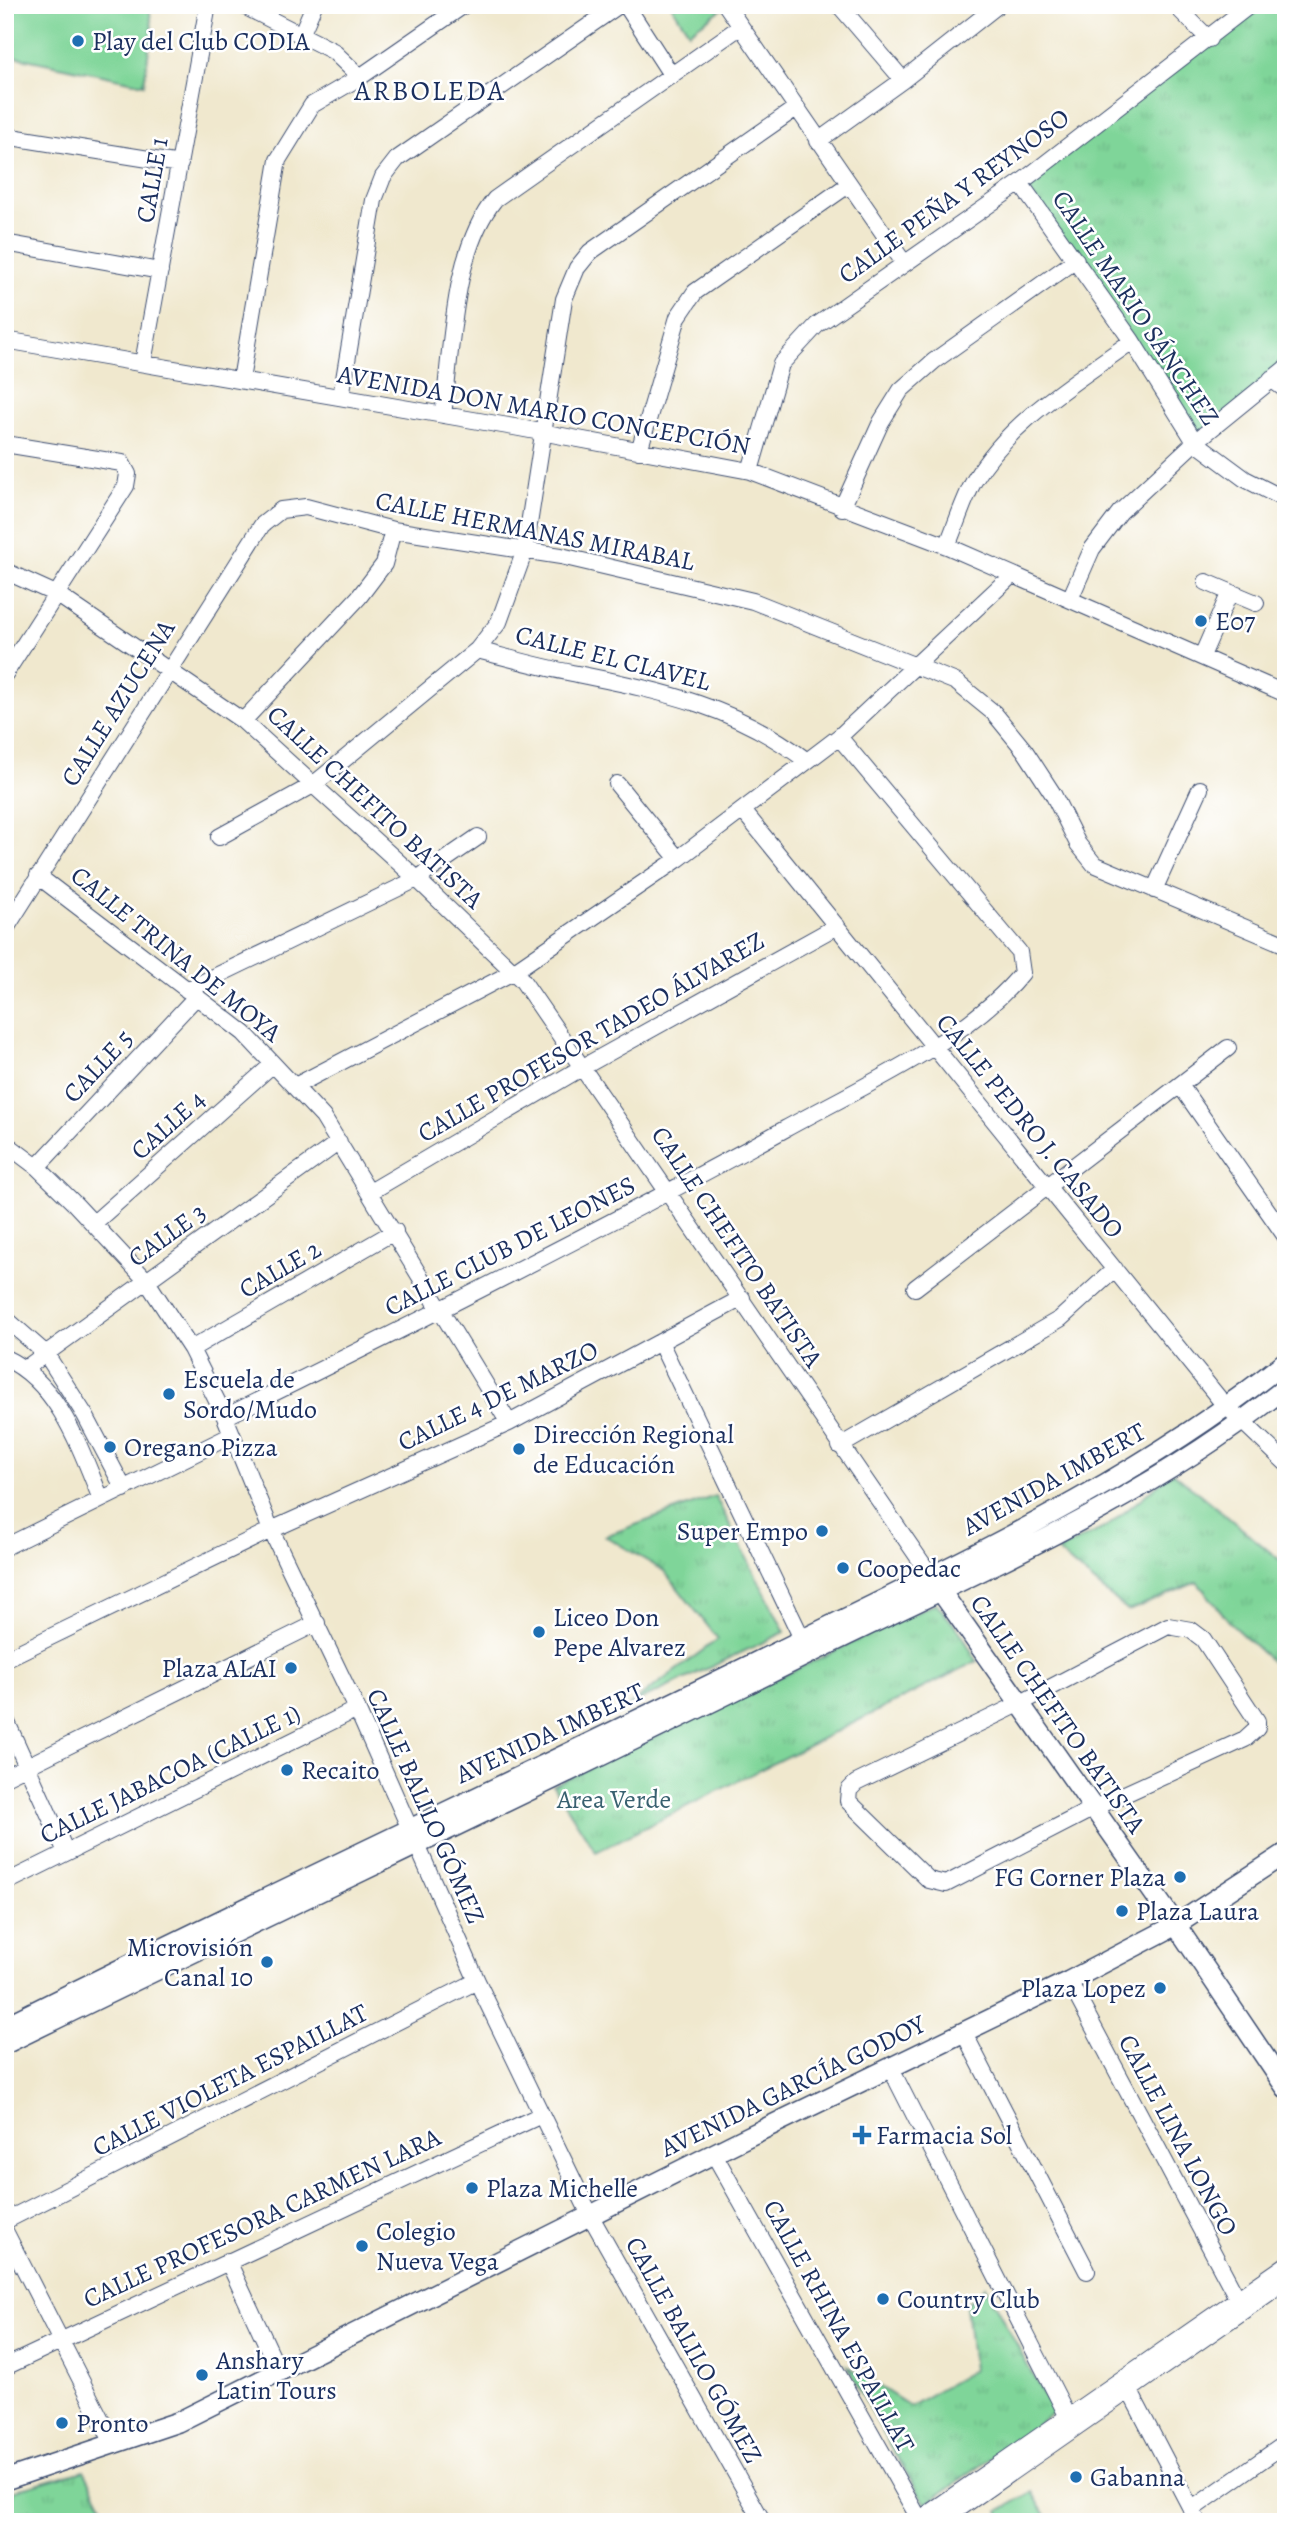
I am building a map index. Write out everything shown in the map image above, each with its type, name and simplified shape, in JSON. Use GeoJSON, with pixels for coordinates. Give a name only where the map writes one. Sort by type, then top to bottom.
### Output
{"type":"FeatureCollection","features":[{"type":"Feature","properties":{"kind":"main road","name":"AVENIDA IMBERT"},"geometry":{"type":"LineString","coordinates":[[936,1584],[1092,1493],[1228,1408],[1286,1361]]}},
{"type":"Feature","properties":{"kind":"main road","name":"AVENIDA IMBERT"},"geometry":{"type":"LineString","coordinates":[[5,2026],[208,1935],[936,1584],[1100,1512],[1242,1422],[1286,1387]]}},
{"type":"Feature","properties":{"kind":"main road","name":"CALLE CHEFITO BATISTA"},"geometry":{"type":"LineString","coordinates":[[936,1584],[1091,1808],[1177,1925],[1286,2088]]}},
{"type":"Feature","properties":{"kind":"main road","name":"AVENIDA GARCÍA GODOY"},"geometry":{"type":"LineString","coordinates":[[5,2480],[178,2422],[590,2215],[1069,1981],[1177,1925],[1286,1853]]}},
{"type":"Feature","properties":{"kind":"main road","name":"AVENIDA IMBERT"},"geometry":{"type":"LineString","coordinates":[[5,2044],[208,1935]]}},
{"type":"Feature","properties":{"kind":"street","name":"CALLE 1"},"geometry":{"type":"LineString","coordinates":[[143,363],[208,5]]}},
{"type":"Feature","properties":{"kind":"street"},"geometry":{"type":"LineString","coordinates":[[242,5],[333,51],[360,78]]}},
{"type":"Feature","properties":{"kind":"street"},"geometry":{"type":"LineString","coordinates":[[302,33],[314,5]]}},
{"type":"Feature","properties":{"kind":"street"},"geometry":{"type":"LineString","coordinates":[[242,380],[278,160],[312,105],[360,78],[464,5]]}},
{"type":"Feature","properties":{"kind":"street"},"geometry":{"type":"LineString","coordinates":[[341,397],[374,200],[383,177],[397,159],[456,115],[619,5]]}},
{"type":"Feature","properties":{"kind":"street"},"geometry":{"type":"LineString","coordinates":[[626,5],[672,76]]}},
{"type":"Feature","properties":{"kind":"street"},"geometry":{"type":"LineString","coordinates":[[726,5],[904,263]]}},
{"type":"Feature","properties":{"kind":"street"},"geometry":{"type":"LineString","coordinates":[[839,5],[903,80]]}},
{"type":"Feature","properties":{"kind":"street"},"geometry":{"type":"LineString","coordinates":[[818,141],[903,80],[998,5]]}},
{"type":"Feature","properties":{"kind":"street"},"geometry":{"type":"LineString","coordinates":[[1175,5],[1209,39]]}},
{"type":"Feature","properties":{"kind":"street","name":"CALLE PEÑA Y REYNOSO"},"geometry":{"type":"LineString","coordinates":[[750,471],[781,364],[817,325],[1020,183],[1250,5]]}},
{"type":"Feature","properties":{"kind":"street"},"geometry":{"type":"LineString","coordinates":[[443,415],[460,289],[472,236],[482,215],[495,200],[740,27]]}},
{"type":"Feature","properties":{"kind":"street"},"geometry":{"type":"LineString","coordinates":[[219,837],[313,785],[478,650],[499,622],[526,550],[541,435],[564,299],[577,268],[590,252],[796,108]]}},
{"type":"Feature","properties":{"kind":"street"},"geometry":{"type":"LineString","coordinates":[[5,136],[180,164]]}},
{"type":"Feature","properties":{"kind":"street","name":"CALLE MARIO SÁNCHEZ"},"geometry":{"type":"LineString","coordinates":[[1020,183],[1132,341],[1195,442],[1245,479],[1286,500]]}},
{"type":"Feature","properties":{"kind":"street"},"geometry":{"type":"LineString","coordinates":[[639,451],[677,317],[685,304],[695,292],[848,185]]}},
{"type":"Feature","properties":{"kind":"street"},"geometry":{"type":"LineString","coordinates":[[5,243],[160,271]]}},
{"type":"Feature","properties":{"kind":"street"},"geometry":{"type":"LineString","coordinates":[[842,508],[881,422],[901,390],[934,361],[1076,260]]}},
{"type":"Feature","properties":{"kind":"street","name":"AVENIDA DON MARIO CONCEPCIÓN"},"geometry":{"type":"LineString","coordinates":[[5,340],[750,471],[947,546],[1286,694]]}},
{"type":"Feature","properties":{"kind":"street"},"geometry":{"type":"LineString","coordinates":[[947,546],[973,482],[996,450],[1026,420],[1132,341]]}},
{"type":"Feature","properties":{"kind":"street"},"geometry":{"type":"LineString","coordinates":[[1070,599],[1092,549],[1120,512],[1195,442],[1286,368]]}},
{"type":"Feature","properties":{"kind":"street"},"geometry":{"type":"LineString","coordinates":[[1271,379],[1286,390]]}},
{"type":"Feature","properties":{"kind":"street"},"geometry":{"type":"LineString","coordinates":[[5,444],[122,463],[128,474],[126,486],[5,674]]}},
{"type":"Feature","properties":{"kind":"street","name":"CALLE HERMANAS MIRABAL"},"geometry":{"type":"LineString","coordinates":[[281,510],[306,508],[393,530],[526,550],[753,601],[915,668],[956,682],[994,713],[1025,751],[1053,794],[1077,844],[1094,864],[1286,945]]}},
{"type":"Feature","properties":{"kind":"street","name":"CALLE AZUCENA"},"geometry":{"type":"LineString","coordinates":[[5,930],[262,525],[281,510]]}},
{"type":"Feature","properties":{"kind":"street"},"geometry":{"type":"LineString","coordinates":[[243,721],[359,597],[384,564],[393,530]]}},
{"type":"Feature","properties":{"kind":"street","name":"CALLE CHEFITO BATISTA"},"geometry":{"type":"LineString","coordinates":[[5,571],[58,595],[243,721],[417,879],[513,972],[669,1192],[936,1584]]}},
{"type":"Feature","properties":{"kind":"street"},"geometry":{"type":"LineString","coordinates":[[295,1086],[513,972],[678,859],[839,737],[1012,575]]}},
{"type":"Feature","properties":{"kind":"street"},"geometry":{"type":"LineString","coordinates":[[1206,582],[1256,603]]}},
{"type":"Feature","properties":{"kind":"street"},"geometry":{"type":"LineString","coordinates":[[1202,656],[1230,592]]}},
{"type":"Feature","properties":{"kind":"street","name":"CALLE EL CLAVEL"},"geometry":{"type":"LineString","coordinates":[[478,650],[569,673],[648,687],[725,711],[774,736],[807,761]]}},
{"type":"Feature","properties":{"kind":"street","name":"CALLE CLUB DE LEONES"},"geometry":{"type":"LineString","coordinates":[[225,1418],[440,1311],[669,1192],[934,1047],[1011,987],[1022,973],[1019,952],[839,737]]}},
{"type":"Feature","properties":{"kind":"street"},"geometry":{"type":"LineString","coordinates":[[617,784],[678,859]]}},
{"type":"Feature","properties":{"kind":"street"},"geometry":{"type":"LineString","coordinates":[[1154,890],[1200,789]]}},
{"type":"Feature","properties":{"kind":"street","name":"CALLE PEDRO J. CASADO"},"geometry":{"type":"LineString","coordinates":[[744,811],[1228,1408],[1286,1463]]}},
{"type":"Feature","properties":{"kind":"street"},"geometry":{"type":"LineString","coordinates":[[191,994],[417,879],[478,837]]}},
{"type":"Feature","properties":{"kind":"street","name":"CALLE TRINA DE MOYA"},"geometry":{"type":"LineString","coordinates":[[38,876],[244,1033],[323,1117],[509,1423]]}},
{"type":"Feature","properties":{"kind":"street","name":"CALLE PROFESOR TADEO ÁLVAREZ"},"geometry":{"type":"LineString","coordinates":[[370,1192],[583,1068],[837,926]]}},
{"type":"Feature","properties":{"kind":"street","name":"CALLE 5"},"geometry":{"type":"LineString","coordinates":[[37,1167],[191,994]]}},
{"type":"Feature","properties":{"kind":"street"},"geometry":{"type":"LineString","coordinates":[[915,1288],[1228,1048]]}},
{"type":"Feature","properties":{"kind":"street","name":"CALLE 4"},"geometry":{"type":"LineString","coordinates":[[94,1223],[273,1064]]}},
{"type":"Feature","properties":{"kind":"street"},"geometry":{"type":"LineString","coordinates":[[1180,1085],[1283,1226]]}},
{"type":"Feature","properties":{"kind":"street","name":"CALLE 3"},"geometry":{"type":"LineString","coordinates":[[26,1368],[339,1142]]}},
{"type":"Feature","properties":{"kind":"street","name":"CALLE BALILO GÓMEZ"},"geometry":{"type":"LineString","coordinates":[[5,1143],[37,1167],[94,1223],[146,1280],[191,1349],[225,1418],[271,1530],[357,1709],[477,1981],[541,2115],[590,2215],[763,2522]]}},
{"type":"Feature","properties":{"kind":"street","name":"CALLE 2"},"geometry":{"type":"LineString","coordinates":[[191,1349],[394,1231]]}},
{"type":"Feature","properties":{"kind":"street"},"geometry":{"type":"LineString","coordinates":[[840,1446],[1060,1319],[1115,1269]]}},
{"type":"Feature","properties":{"kind":"street","name":"CALLE 4 DE MARZO"},"geometry":{"type":"LineString","coordinates":[[5,1659],[271,1530],[509,1423],[742,1298]]}},
{"type":"Feature","properties":{"kind":"street"},"geometry":{"type":"LineString","coordinates":[[5,1318],[46,1354],[85,1415],[124,1489]]}},
{"type":"Feature","properties":{"kind":"street"},"geometry":{"type":"LineString","coordinates":[[660,1342],[806,1646]]}},
{"type":"Feature","properties":{"kind":"street"},"geometry":{"type":"LineString","coordinates":[[5,1359],[26,1368],[69,1421],[101,1499]]}},
{"type":"Feature","properties":{"kind":"street"},"geometry":{"type":"LineString","coordinates":[[5,1547],[232,1436]]}},
{"type":"Feature","properties":{"kind":"street"},"geometry":{"type":"LineString","coordinates":[[5,1777],[317,1623]]}},
{"type":"Feature","properties":{"kind":"street"},"geometry":{"type":"LineString","coordinates":[[1168,1626],[1191,1630],[1216,1657],[1255,1715],[1257,1728],[1245,1739],[1091,1808],[953,1881],[939,1884],[929,1880],[848,1801],[847,1794],[856,1783],[1019,1704],[1168,1626]]}},
{"type":"Feature","properties":{"kind":"street","name":"CALLE JABACOA (CALLE 1)"},"geometry":{"type":"LineString","coordinates":[[5,1883],[357,1709]]}},
{"type":"Feature","properties":{"kind":"street"},"geometry":{"type":"LineString","coordinates":[[5,1718],[66,1852]]}},
{"type":"Feature","properties":{"kind":"street","name":"CALLE VIOLETA ESPAILLAT"},"geometry":{"type":"LineString","coordinates":[[5,2221],[477,1981]]}},
{"type":"Feature","properties":{"kind":"street","name":"CALLE LINA LONGO"},"geometry":{"type":"LineString","coordinates":[[1069,1981],[1241,2305]]}},
{"type":"Feature","properties":{"kind":"street"},"geometry":{"type":"LineString","coordinates":[[963,2031],[1087,2271]]}},
{"type":"Feature","properties":{"kind":"street"},"geometry":{"type":"LineString","coordinates":[[890,2067],[1068,2417]]}},
{"type":"Feature","properties":{"kind":"street","name":"CALLE PROFESORA CARMEN LARA"},"geometry":{"type":"LineString","coordinates":[[5,2367],[541,2115]]}},
{"type":"Feature","properties":{"kind":"street","name":"CALLE RHINA ESPAILLAT"},"geometry":{"type":"LineString","coordinates":[[714,2154],[919,2521]]}},
{"type":"Feature","properties":{"kind":"street"},"geometry":{"type":"LineString","coordinates":[[5,2231],[11,2258],[61,2341],[114,2445]]}},
{"type":"Feature","properties":{"kind":"street"},"geometry":{"type":"LineString","coordinates":[[228,2261],[279,2371]]}},
{"type":"Feature","properties":{"kind":"street"},"geometry":{"type":"LineString","coordinates":[[940,2522],[1241,2305],[1286,2265]]}},
{"type":"Feature","properties":{"kind":"street"},"geometry":{"type":"LineString","coordinates":[[1241,2305],[1286,2281]]}},
{"type":"Feature","properties":{"kind":"street"},"geometry":{"type":"LineString","coordinates":[[919,2521],[1068,2417],[1127,2385]]}},
{"type":"Feature","properties":{"kind":"street"},"geometry":{"type":"LineString","coordinates":[[1127,2385],[1194,2516],[1286,2444]]}},
{"type":"Feature","properties":{"kind":"green space","name":"Play del Club CODIA"},"geometry":{"type":"Polygon","coordinates":[[[8,5],[149,5],[152,28],[144,84],[7,55],[5,16],[8,5]]]}},
{"type":"Feature","properties":{"kind":"green space"},"geometry":{"type":"Polygon","coordinates":[[[671,5],[720,5],[722,9],[689,32],[671,5]]]}},
{"type":"Feature","properties":{"kind":"green space"},"geometry":{"type":"Polygon","coordinates":[[[1265,5],[1286,5],[1286,362],[1201,437],[1027,188],[1093,127],[1265,5]]]}},
{"type":"Feature","properties":{"kind":"green space"},"geometry":{"type":"Polygon","coordinates":[[[1173,1472],[1286,1565],[1286,1675],[1233,1626],[1197,1582],[1128,1611],[1057,1551],[1108,1526],[1173,1472]]]}},
{"type":"Feature","properties":{"kind":"green space"},"geometry":{"type":"Polygon","coordinates":[[[715,1496],[785,1632],[628,1706],[718,1639],[664,1571],[605,1536],[715,1496]]]}},
{"type":"Feature","properties":{"kind":"green space","name":"Area Verde"},"geometry":{"type":"Polygon","coordinates":[[[936,1603],[961,1633],[977,1661],[596,1852],[553,1785],[936,1603]]]}},
{"type":"Feature","properties":{"kind":"green space"},"geometry":{"type":"Polygon","coordinates":[[[985,2286],[1053,2413],[926,2504],[889,2444],[847,2366],[910,2406],[973,2370],[966,2305],[985,2286]]]}},
{"type":"Feature","properties":{"kind":"green space"},"geometry":{"type":"Polygon","coordinates":[[[84,2470],[111,2522],[5,2522],[5,2493],[84,2470]]]}},
{"type":"Feature","properties":{"kind":"green space"},"geometry":{"type":"Polygon","coordinates":[[[1032,2492],[1050,2522],[1005,2522],[999,2511],[1032,2492]]]}},
{"type":"Feature","properties":{"kind":"place","name":"Play del Club CODIA"},"geometry":{"type":"Point","coordinates":[78,41]}},
{"type":"Feature","properties":{"kind":"place","name":"E07"},"geometry":{"type":"Point","coordinates":[1201,621]}},
{"type":"Feature","properties":{"kind":"place","name":"Escuela de Sordo/Mudo"},"geometry":{"type":"Point","coordinates":[169,1394]}},
{"type":"Feature","properties":{"kind":"place","name":"Oregano Pizza"},"geometry":{"type":"Point","coordinates":[110,1447]}},
{"type":"Feature","properties":{"kind":"place","name":"Dirección Regional de Educación"},"geometry":{"type":"Point","coordinates":[519,1449]}},
{"type":"Feature","properties":{"kind":"place","name":"Super Empo"},"geometry":{"type":"Point","coordinates":[822,1531]}},
{"type":"Feature","properties":{"kind":"place","name":"Coopedac"},"geometry":{"type":"Point","coordinates":[843,1568]}},
{"type":"Feature","properties":{"kind":"place","name":"Liceo Don Pepe Alvarez"},"geometry":{"type":"Point","coordinates":[539,1632]}},
{"type":"Feature","properties":{"kind":"place","name":"Plaza ALAI"},"geometry":{"type":"Point","coordinates":[291,1668]}},
{"type":"Feature","properties":{"kind":"place","name":"Recaito"},"geometry":{"type":"Point","coordinates":[287,1770]}},
{"type":"Feature","properties":{"kind":"place","name":"FG Corner Plaza"},"geometry":{"type":"Point","coordinates":[1180,1877]}},
{"type":"Feature","properties":{"kind":"place","name":"Plaza Laura"},"geometry":{"type":"Point","coordinates":[1122,1911]}},
{"type":"Feature","properties":{"kind":"place","name":"Microvisión Canal 10"},"geometry":{"type":"Point","coordinates":[267,1962]}},
{"type":"Feature","properties":{"kind":"place","name":"Plaza Lopez"},"geometry":{"type":"Point","coordinates":[1160,1988]}},
{"type":"Feature","properties":{"kind":"place","name":"Farmacia Sol"},"geometry":{"type":"Point","coordinates":[862,2135]}},
{"type":"Feature","properties":{"kind":"place","name":"Plaza Michelle"},"geometry":{"type":"Point","coordinates":[472,2188]}},
{"type":"Feature","properties":{"kind":"place","name":"Colegio Nueva Vega"},"geometry":{"type":"Point","coordinates":[362,2246]}},
{"type":"Feature","properties":{"kind":"place","name":"Country Club"},"geometry":{"type":"Point","coordinates":[883,2299]}},
{"type":"Feature","properties":{"kind":"place","name":"Anshary Latin Tours"},"geometry":{"type":"Point","coordinates":[202,2375]}},
{"type":"Feature","properties":{"kind":"place","name":"Pronto"},"geometry":{"type":"Point","coordinates":[62,2423]}},
{"type":"Feature","properties":{"kind":"place","name":"Gabanna"},"geometry":{"type":"Point","coordinates":[1076,2477]}},
{"type":"Feature","properties":{"kind":"district","name":"ARBOLEDA"},"geometry":{"type":"Point","coordinates":[430,91]}}]}
